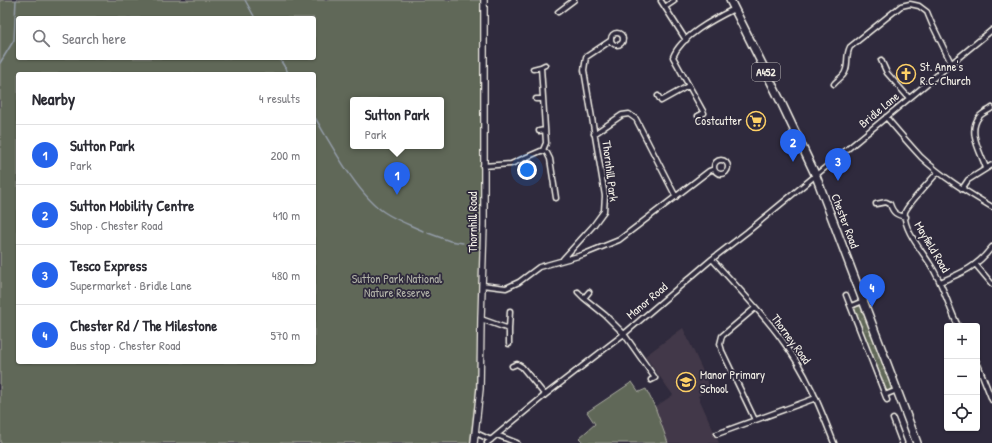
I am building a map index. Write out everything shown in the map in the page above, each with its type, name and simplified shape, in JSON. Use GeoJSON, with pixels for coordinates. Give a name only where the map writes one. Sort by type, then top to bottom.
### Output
{"type":"FeatureCollection","features":[{"type":"Feature","properties":{"kind":"highway","name":"Chester Road"},"geometry":{"type":"LineString","coordinates":[[730,0],[816,176],[917,443]]}},
{"type":"Feature","properties":{"kind":"main road","name":"Thornhill Road"},"geometry":{"type":"LineString","coordinates":[[474,443],[480,389],[484,225],[484,0]]}},
{"type":"Feature","properties":{"kind":"street"},"geometry":{"type":"LineString","coordinates":[[558,12],[562,6],[574,0]]}},
{"type":"Feature","properties":{"kind":"street"},"geometry":{"type":"LineString","coordinates":[[919,6],[921,0]]}},
{"type":"Feature","properties":{"kind":"street"},"geometry":{"type":"LineString","coordinates":[[661,1],[686,40]]}},
{"type":"Feature","properties":{"kind":"street"},"geometry":{"type":"LineString","coordinates":[[665,7],[674,1]]}},
{"type":"Feature","properties":{"kind":"street"},"geometry":{"type":"LineString","coordinates":[[834,84],[845,74],[847,66],[846,54],[850,47],[901,6],[910,4],[919,6],[927,12],[952,63]]}},
{"type":"Feature","properties":{"kind":"street"},"geometry":{"type":"LineString","coordinates":[[698,116],[704,113],[673,57],[675,51],[708,22],[734,8]]}},
{"type":"Feature","properties":{"kind":"street","name":"Bridle Lane"},"geometry":{"type":"LineString","coordinates":[[816,176],[992,30]]}},
{"type":"Feature","properties":{"kind":"street"},"geometry":{"type":"LineString","coordinates":[[594,134],[584,63],[586,57],[610,41]]}},
{"type":"Feature","properties":{"kind":"street"},"geometry":{"type":"LineString","coordinates":[[881,60],[887,73],[909,98]]}},
{"type":"Feature","properties":{"kind":"street"},"geometry":{"type":"LineString","coordinates":[[484,166],[511,164],[543,150],[546,143],[543,99],[543,66],[533,69]]}},
{"type":"Feature","properties":{"kind":"street"},"geometry":{"type":"LineString","coordinates":[[834,74],[838,79]]}},
{"type":"Feature","properties":{"kind":"street"},"geometry":{"type":"LineString","coordinates":[[658,96],[661,101],[688,86]]}},
{"type":"Feature","properties":{"kind":"street"},"geometry":{"type":"LineString","coordinates":[[536,99],[543,99]]}},
{"type":"Feature","properties":{"kind":"street"},"geometry":{"type":"LineString","coordinates":[[986,168],[974,136],[974,126],[980,116],[992,108]]}},
{"type":"Feature","properties":{"kind":"street","name":"Thornhill Park"},"geometry":{"type":"LineString","coordinates":[[563,259],[593,226],[604,211],[605,196],[594,134],[622,115],[629,114],[636,119],[676,196]]}},
{"type":"Feature","properties":{"kind":"street"},"geometry":{"type":"LineString","coordinates":[[886,117],[921,156],[938,172],[962,189],[992,207]]}},
{"type":"Feature","properties":{"kind":"street"},"geometry":{"type":"LineString","coordinates":[[539,130],[545,130]]}},
{"type":"Feature","properties":{"kind":"street"},"geometry":{"type":"LineString","coordinates":[[543,150],[547,153],[550,159],[551,183],[556,198]]}},
{"type":"Feature","properties":{"kind":"street"},"geometry":{"type":"LineString","coordinates":[[962,189],[968,180],[992,165]]}},
{"type":"Feature","properties":{"kind":"street","name":"Thornhill Park"},"geometry":{"type":"LineString","coordinates":[[482,285],[506,288],[519,282],[539,267],[563,259],[582,255],[619,240],[709,171],[714,169]]}},
{"type":"Feature","properties":{"kind":"street","name":"Mayfield Road"},"geometry":{"type":"LineString","coordinates":[[938,172],[905,212],[906,223],[912,237],[940,282],[962,273],[976,265],[992,248]]}},
{"type":"Feature","properties":{"kind":"street","name":"Manor Road"},"geometry":{"type":"LineString","coordinates":[[487,443],[545,395],[624,334],[712,259],[816,176]]}},
{"type":"Feature","properties":{"kind":"street"},"geometry":{"type":"LineString","coordinates":[[876,204],[886,202],[890,204],[892,210],[897,216],[906,217]]}},
{"type":"Feature","properties":{"kind":"street","name":"Thorney Road"},"geometry":{"type":"LineString","coordinates":[[712,259],[782,340],[804,375],[816,398],[834,443]]}},
{"type":"Feature","properties":{"kind":"street"},"geometry":{"type":"LineString","coordinates":[[976,265],[992,284]]}},
{"type":"Feature","properties":{"kind":"street"},"geometry":{"type":"LineString","coordinates":[[940,282],[957,323]]}},
{"type":"Feature","properties":{"kind":"street"},"geometry":{"type":"LineString","coordinates":[[578,292],[605,315],[624,334],[655,378],[651,380]]}},
{"type":"Feature","properties":{"kind":"street"},"geometry":{"type":"LineString","coordinates":[[584,298],[589,292]]}},
{"type":"Feature","properties":{"kind":"street"},"geometry":{"type":"LineString","coordinates":[[846,295],[887,400]]}},
{"type":"Feature","properties":{"kind":"street"},"geometry":{"type":"LineString","coordinates":[[851,306],[864,300]]}},
{"type":"Feature","properties":{"kind":"street"},"geometry":{"type":"LineString","coordinates":[[755,308],[722,336],[720,344],[755,420]]}},
{"type":"Feature","properties":{"kind":"street"},"geometry":{"type":"LineString","coordinates":[[509,344],[510,311]]}},
{"type":"Feature","properties":{"kind":"street"},"geometry":{"type":"LineString","coordinates":[[481,319],[509,329]]}},
{"type":"Feature","properties":{"kind":"street"},"geometry":{"type":"LineString","coordinates":[[512,366],[517,364],[522,367],[545,395]]}},
{"type":"Feature","properties":{"kind":"street"},"geometry":{"type":"LineString","coordinates":[[980,370],[992,400]]}},
{"type":"Feature","properties":{"kind":"street"},"geometry":{"type":"LineString","coordinates":[[885,396],[897,390]]}},
{"type":"Feature","properties":{"kind":"street"},"geometry":{"type":"LineString","coordinates":[[717,434],[816,398]]}},
{"type":"Feature","properties":{"kind":"street"},"geometry":{"type":"LineString","coordinates":[[893,419],[899,427],[902,443]]}},
{"type":"Feature","properties":{"kind":"street"},"geometry":{"type":"LineString","coordinates":[[476,433],[491,440]]}},
{"type":"Feature","properties":{"kind":"street"},"geometry":{"type":"LineString","coordinates":[[497,435],[518,443]]}},
{"type":"Feature","properties":{"kind":"shaded area","name":"Manor Primary School"},"geometry":{"type":"Polygon","coordinates":[[[683,328],[711,389],[698,396],[719,443],[668,443],[655,407],[673,395],[645,356],[683,328]]]}},
{"type":"Feature","properties":{"kind":"green space","name":"Sutton Park National Nature Reserve"},"geometry":{"type":"Polygon","coordinates":[[[0,0],[482,0],[480,288],[476,393],[470,443],[0,443],[0,0]]]}},
{"type":"Feature","properties":{"kind":"green space"},"geometry":{"type":"Polygon","coordinates":[[[861,306],[892,386],[890,390],[886,391],[855,311],[855,307],[861,306]]]}},
{"type":"Feature","properties":{"kind":"green space"},"geometry":{"type":"Polygon","coordinates":[[[632,382],[639,392],[646,389],[655,407],[668,443],[584,443],[579,438],[595,424],[587,412],[632,382]]]}},
{"type":"Feature","properties":{"kind":"waterway"},"geometry":{"type":"LineString","coordinates":[[0,63],[14,40],[16,0]]}},
{"type":"Feature","properties":{"kind":"waterway"},"geometry":{"type":"LineString","coordinates":[[245,0],[254,16]]}},
{"type":"Feature","properties":{"kind":"waterway"},"geometry":{"type":"LineString","coordinates":[[280,60],[288,72]]}},
{"type":"Feature","properties":{"kind":"waterway"},"geometry":{"type":"LineString","coordinates":[[316,119],[345,168],[374,204],[393,218],[423,231]]}},
{"type":"Feature","properties":{"kind":"waterway"},"geometry":{"type":"LineString","coordinates":[[428,233],[450,241],[463,243]]}},
{"type":"Feature","properties":{"kind":"waterway"},"geometry":{"type":"LineString","coordinates":[[472,243],[476,244]]}},
{"type":"Feature","properties":{"kind":"place","name":"St. Anne's R.C. Church"},"geometry":{"type":"Point","coordinates":[906,74]}},
{"type":"Feature","properties":{"kind":"place","name":"Costcutter"},"geometry":{"type":"Point","coordinates":[756,121]}},
{"type":"Feature","properties":{"kind":"place","name":"Sutton Mobility Centre"},"geometry":{"type":"Point","coordinates":[793,162]}},
{"type":"Feature","properties":{"kind":"place","name":"Tesco Express"},"geometry":{"type":"Point","coordinates":[838,181]}},
{"type":"Feature","properties":{"kind":"place","name":"Sutton Park"},"geometry":{"type":"Point","coordinates":[397,195]}},
{"type":"Feature","properties":{"kind":"place","name":"Chester Rd / The Milestone"},"geometry":{"type":"Point","coordinates":[872,307]}},
{"type":"Feature","properties":{"kind":"place","name":"Manor Primary School"},"geometry":{"type":"Point","coordinates":[686,382]}}]}
